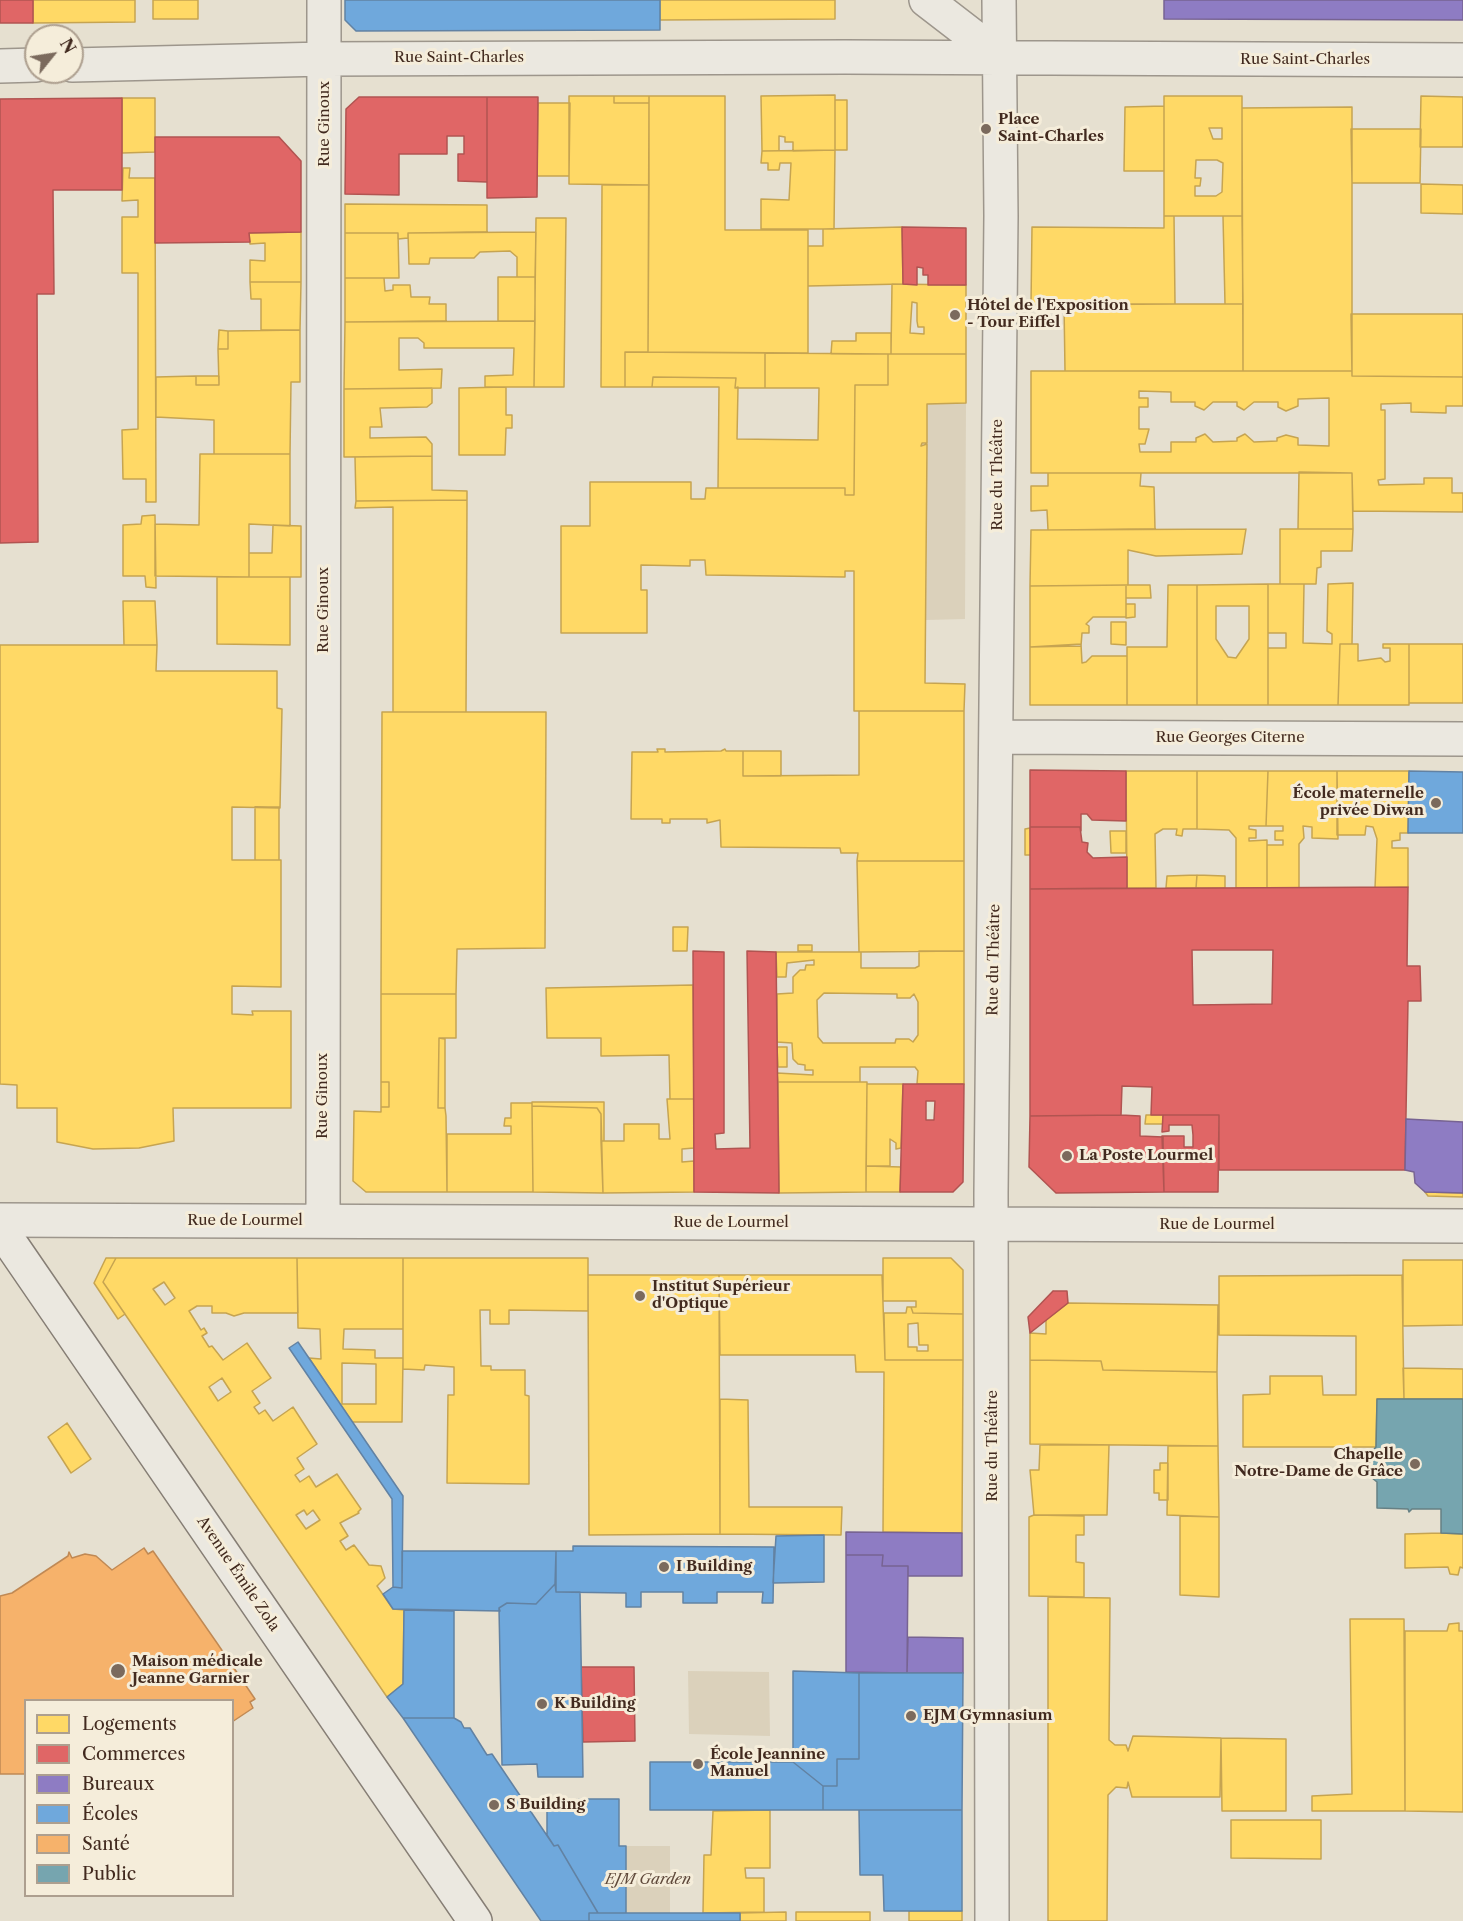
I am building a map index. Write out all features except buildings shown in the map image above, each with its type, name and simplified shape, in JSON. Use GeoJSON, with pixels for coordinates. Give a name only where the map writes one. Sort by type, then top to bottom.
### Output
{"type":"FeatureCollection","features":[{"type":"Feature","properties":{"kind":"street","name":"Rue Ginoux"},"geometry":{"type":"LineString","coordinates":[[323,1221],[324,0]]}},
{"type":"Feature","properties":{"kind":"street"},"geometry":{"type":"LineString","coordinates":[[926,0],[1000,57]]}},
{"type":"Feature","properties":{"kind":"street","name":"Rue du Théâtre"},"geometry":{"type":"LineString","coordinates":[[992,1921],[992,1225],[999,0]]}},
{"type":"Feature","properties":{"kind":"street","name":"Rue Saint-Charles"},"geometry":{"type":"LineString","coordinates":[[84,65],[325,59],[845,57],[1000,57],[1147,61],[1463,60]]}},
{"type":"Feature","properties":{"kind":"street"},"geometry":{"type":"LineString","coordinates":[[0,66],[24,65]]}},
{"type":"Feature","properties":{"kind":"street","name":"Rue Georges Citerne"},"geometry":{"type":"LineString","coordinates":[[996,736],[1463,739]]}},
{"type":"Feature","properties":{"kind":"street","name":"Rue de Lourmel"},"geometry":{"type":"LineString","coordinates":[[0,1220],[1463,1226]]}},
{"type":"Feature","properties":{"kind":"street","name":"Avenue Émile Zola"},"geometry":{"type":"LineString","coordinates":[[0,1228],[475,1921]]}},
{"type":"Feature","properties":{"kind":"green space"},"geometry":{"type":"Polygon","coordinates":[[[966,403],[965,619],[926,620],[927,404],[966,403]]]}},
{"type":"Feature","properties":{"kind":"green space"},"geometry":{"type":"Polygon","coordinates":[[[688,1671],[769,1672],[770,1736],[689,1734],[688,1671]]]}},
{"type":"Feature","properties":{"kind":"green space","name":"EJM Garden"},"geometry":{"type":"Polygon","coordinates":[[[626,1846],[670,1846],[670,1913],[626,1913],[626,1846]]]}},
{"type":"Feature","properties":{"kind":"place","name":"Place Saint-Charles"},"geometry":{"type":"Point","coordinates":[986,129]}},
{"type":"Feature","properties":{"kind":"place","name":"Hôtel de l'Exposition - Tour Eiffel"},"geometry":{"type":"Point","coordinates":[955,315]}},
{"type":"Feature","properties":{"kind":"place","name":"École maternelle privée Diwan"},"geometry":{"type":"Point","coordinates":[1436,803]}},
{"type":"Feature","properties":{"kind":"place","name":"La Poste Lourmel"},"geometry":{"type":"Point","coordinates":[1067,1156]}},
{"type":"Feature","properties":{"kind":"place","name":"Institut Supérieur d'Optique"},"geometry":{"type":"Point","coordinates":[640,1296]}},
{"type":"Feature","properties":{"kind":"place","name":"Chapelle Notre-Dame de Grâce"},"geometry":{"type":"Point","coordinates":[1415,1464]}},
{"type":"Feature","properties":{"kind":"place","name":"I Building"},"geometry":{"type":"Point","coordinates":[664,1567]}},
{"type":"Feature","properties":{"kind":"place","name":"Maison médicale Jeanne Garnier"},"geometry":{"type":"Point","coordinates":[118,1671]}},
{"type":"Feature","properties":{"kind":"place","name":"K Building"},"geometry":{"type":"Point","coordinates":[542,1704]}},
{"type":"Feature","properties":{"kind":"place","name":"EJM Gymnasium"},"geometry":{"type":"Point","coordinates":[911,1716]}},
{"type":"Feature","properties":{"kind":"place","name":"École Jeannine Manuel"},"geometry":{"type":"Point","coordinates":[698,1764]}},
{"type":"Feature","properties":{"kind":"place","name":"S Building"},"geometry":{"type":"Point","coordinates":[494,1805]}}]}
